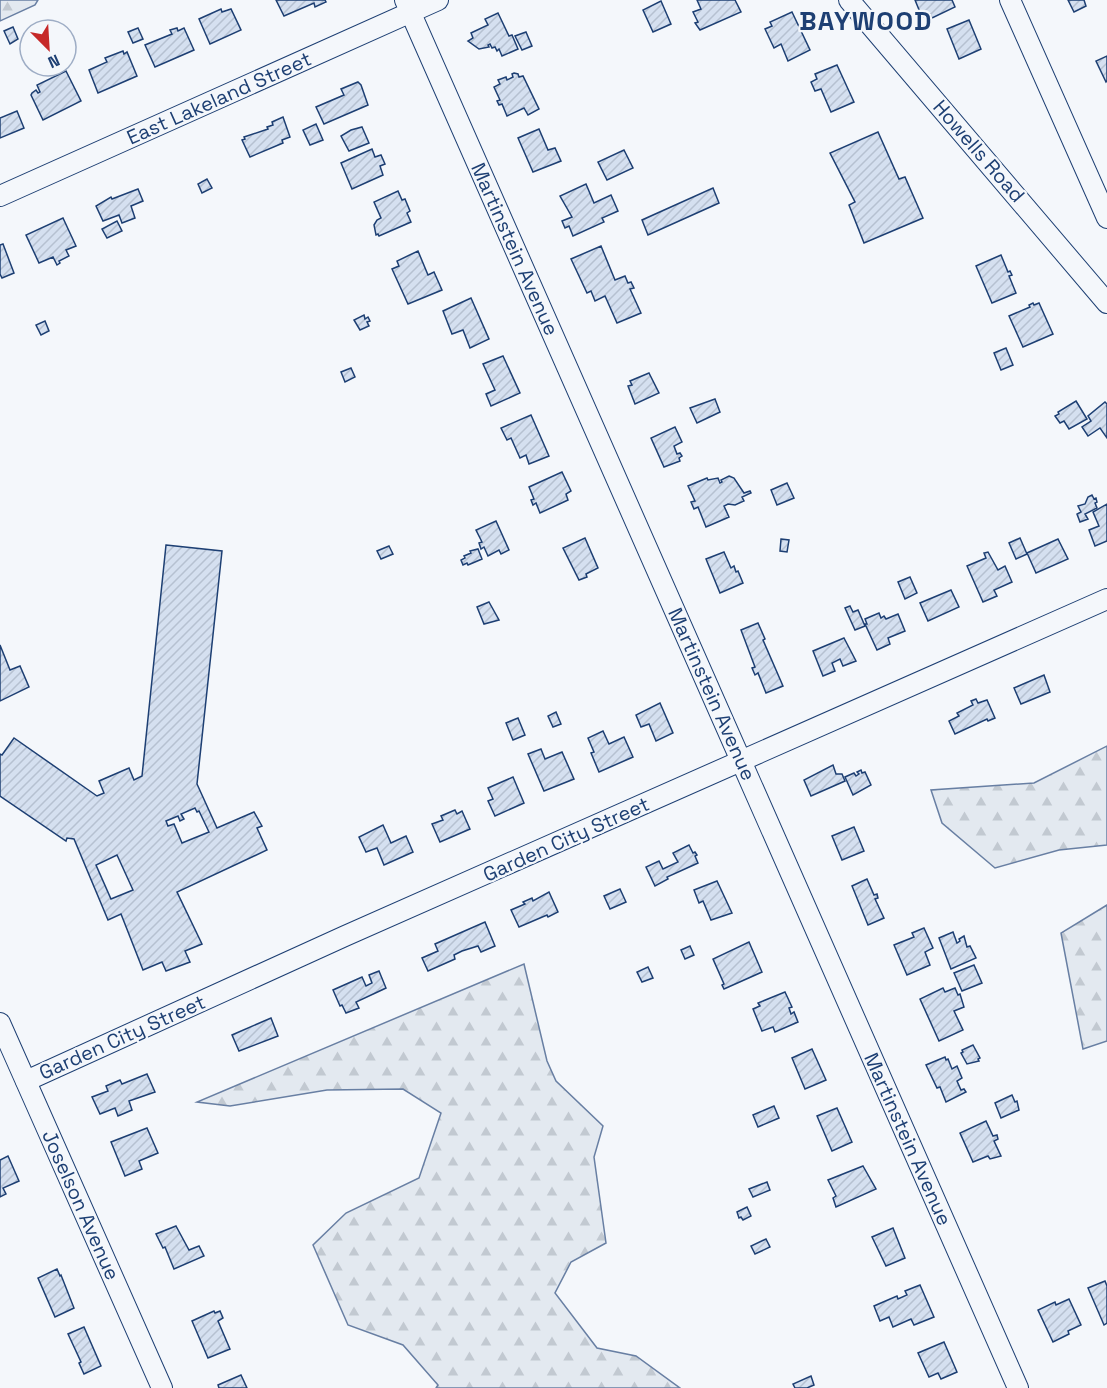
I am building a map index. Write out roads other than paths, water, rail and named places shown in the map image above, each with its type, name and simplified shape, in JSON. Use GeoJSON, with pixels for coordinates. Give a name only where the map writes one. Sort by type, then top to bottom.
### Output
{"type":"FeatureCollection","features":[{"type":"Feature","properties":{"kind":"street","name":"East Lakeland Street"},"geometry":{"type":"LineString","coordinates":[[0,196],[408,6],[438,0]]}},
{"type":"Feature","properties":{"kind":"street","name":"Howells Road"},"geometry":{"type":"LineString","coordinates":[[849,0],[1107,303]]}},
{"type":"Feature","properties":{"kind":"street"},"geometry":{"type":"LineString","coordinates":[[1010,0],[1107,218]]}},
{"type":"Feature","properties":{"kind":"street","name":"Martinstein Avenue"},"geometry":{"type":"LineString","coordinates":[[408,6],[1018,1388]]}},
{"type":"Feature","properties":{"kind":"street","name":"Garden City Street"},"geometry":{"type":"LineString","coordinates":[[26,1081],[345,936],[1107,599]]}},
{"type":"Feature","properties":{"kind":"street","name":"Joselson Avenue"},"geometry":{"type":"LineString","coordinates":[[0,1023],[162,1388]]}},
{"type":"Feature","properties":{"kind":"district","name":"BAYWOOD"},"geometry":{"type":"Point","coordinates":[866,21]}}]}
